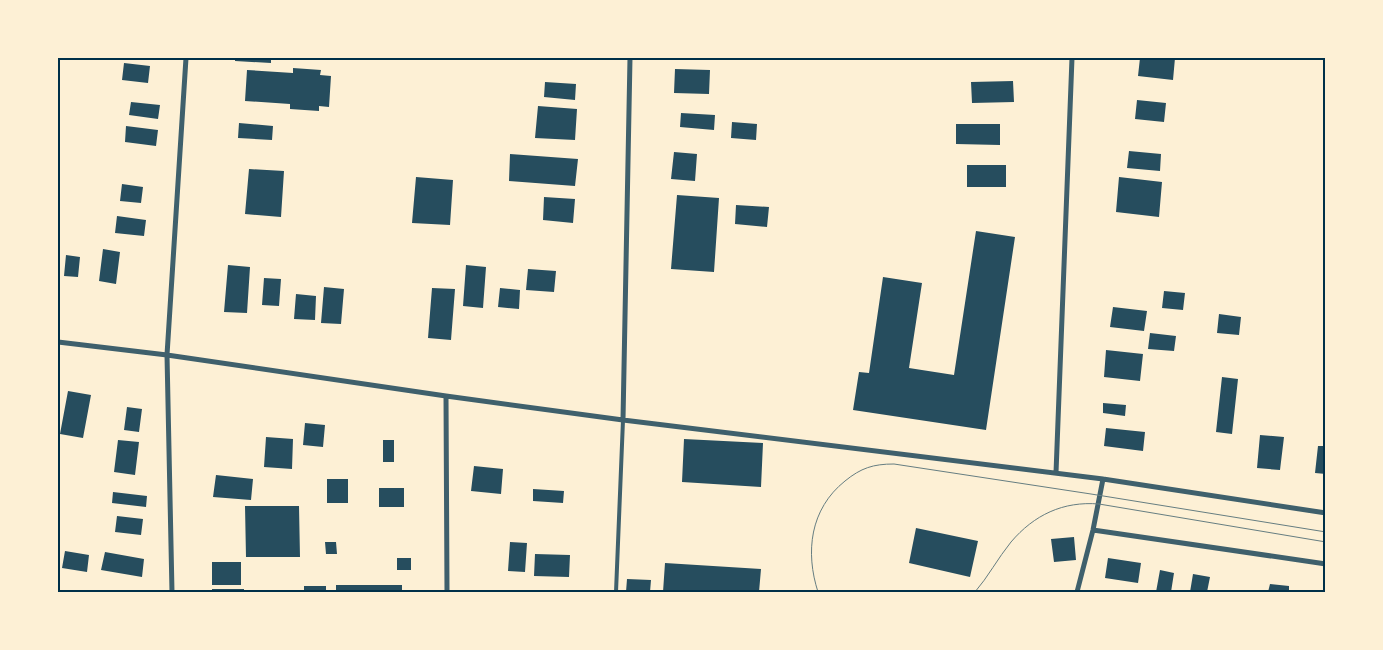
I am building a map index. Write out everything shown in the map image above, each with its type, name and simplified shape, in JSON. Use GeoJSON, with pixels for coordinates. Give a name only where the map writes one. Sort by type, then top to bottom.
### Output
{"type":"FeatureCollection","features":[{"type":"Feature","properties":{"kind":"street"},"geometry":{"type":"LineString","coordinates":[[172,592],[166,355],[186,58]]}},
{"type":"Feature","properties":{"kind":"street"},"geometry":{"type":"LineString","coordinates":[[623,420],[630,58]]}},
{"type":"Feature","properties":{"kind":"street"},"geometry":{"type":"LineString","coordinates":[[1056,473],[1072,58]]}},
{"type":"Feature","properties":{"kind":"street"},"geometry":{"type":"LineString","coordinates":[[58,342],[166,355],[623,420],[1103,479],[1326,513]]}},
{"type":"Feature","properties":{"kind":"street"},"geometry":{"type":"LineString","coordinates":[[446,396],[447,592]]}},
{"type":"Feature","properties":{"kind":"street"},"geometry":{"type":"LineString","coordinates":[[1078,592],[1103,479]]}},
{"type":"Feature","properties":{"kind":"street"},"geometry":{"type":"LineString","coordinates":[[1093,530],[1326,564]]}},
{"type":"Feature","properties":{"kind":"lane"},"geometry":{"type":"LineString","coordinates":[[616,592],[623,420]]}},
{"type":"Feature","properties":{"kind":"building"},"geometry":{"type":"Polygon","coordinates":[[[235,58],[271,58],[271,63],[235,61],[235,58]]]}},
{"type":"Feature","properties":{"kind":"building"},"geometry":{"type":"Polygon","coordinates":[[[1140,58],[1175,58],[1173,80],[1138,76],[1140,58]]]}},
{"type":"Feature","properties":{"kind":"building"},"geometry":{"type":"Polygon","coordinates":[[[124,63],[150,66],[148,83],[122,80],[124,63]]]}},
{"type":"Feature","properties":{"kind":"building"},"geometry":{"type":"Polygon","coordinates":[[[293,68],[321,70],[320,75],[331,76],[329,107],[319,106],[319,111],[290,109],[290,104],[245,101],[247,70],[293,73],[293,68]]]}},
{"type":"Feature","properties":{"kind":"building"},"geometry":{"type":"Polygon","coordinates":[[[675,69],[710,70],[709,94],[674,93],[675,69]]]}},
{"type":"Feature","properties":{"kind":"building"},"geometry":{"type":"Polygon","coordinates":[[[1013,81],[1014,102],[972,103],[971,82],[1013,81]]]}},
{"type":"Feature","properties":{"kind":"building"},"geometry":{"type":"Polygon","coordinates":[[[545,82],[576,84],[575,100],[544,97],[545,82]]]}},
{"type":"Feature","properties":{"kind":"building"},"geometry":{"type":"Polygon","coordinates":[[[1137,100],[1166,103],[1164,122],[1135,119],[1137,100]]]}},
{"type":"Feature","properties":{"kind":"building"},"geometry":{"type":"Polygon","coordinates":[[[131,102],[160,105],[158,119],[129,115],[131,102]]]}},
{"type":"Feature","properties":{"kind":"building"},"geometry":{"type":"Polygon","coordinates":[[[538,106],[577,109],[575,140],[535,138],[538,106]]]}},
{"type":"Feature","properties":{"kind":"building"},"geometry":{"type":"Polygon","coordinates":[[[681,113],[715,115],[714,130],[680,127],[681,113]]]}},
{"type":"Feature","properties":{"kind":"building"},"geometry":{"type":"Polygon","coordinates":[[[732,122],[757,124],[756,140],[731,138],[732,122]]]}},
{"type":"Feature","properties":{"kind":"building"},"geometry":{"type":"Polygon","coordinates":[[[239,123],[273,126],[272,140],[238,138],[239,123]]]}},
{"type":"Feature","properties":{"kind":"building"},"geometry":{"type":"Polygon","coordinates":[[[956,124],[1000,124],[1000,145],[956,144],[956,124]]]}},
{"type":"Feature","properties":{"kind":"building"},"geometry":{"type":"Polygon","coordinates":[[[126,126],[158,130],[156,146],[125,142],[126,126]]]}},
{"type":"Feature","properties":{"kind":"building"},"geometry":{"type":"Polygon","coordinates":[[[1129,151],[1161,154],[1160,171],[1127,168],[1129,151]]]}},
{"type":"Feature","properties":{"kind":"building"},"geometry":{"type":"Polygon","coordinates":[[[674,152],[697,154],[695,181],[671,179],[674,152]]]}},
{"type":"Feature","properties":{"kind":"building"},"geometry":{"type":"Polygon","coordinates":[[[510,154],[578,159],[575,186],[509,181],[510,154]]]}},
{"type":"Feature","properties":{"kind":"building"},"geometry":{"type":"Polygon","coordinates":[[[967,165],[1006,165],[1006,187],[967,187],[967,165]]]}},
{"type":"Feature","properties":{"kind":"building"},"geometry":{"type":"Polygon","coordinates":[[[249,169],[284,171],[281,217],[245,214],[249,169]]]}},
{"type":"Feature","properties":{"kind":"building"},"geometry":{"type":"Polygon","coordinates":[[[416,177],[453,180],[450,225],[412,223],[416,177]]]}},
{"type":"Feature","properties":{"kind":"building"},"geometry":{"type":"Polygon","coordinates":[[[1119,177],[1162,182],[1159,217],[1116,212],[1119,177]]]}},
{"type":"Feature","properties":{"kind":"building"},"geometry":{"type":"Polygon","coordinates":[[[122,184],[143,187],[141,203],[120,201],[122,184]]]}},
{"type":"Feature","properties":{"kind":"building"},"geometry":{"type":"Polygon","coordinates":[[[677,195],[719,198],[714,272],[671,269],[677,195]]]}},
{"type":"Feature","properties":{"kind":"building"},"geometry":{"type":"Polygon","coordinates":[[[544,197],[575,199],[573,223],[543,220],[544,197]]]}},
{"type":"Feature","properties":{"kind":"building"},"geometry":{"type":"Polygon","coordinates":[[[736,205],[769,207],[767,227],[735,224],[736,205]]]}},
{"type":"Feature","properties":{"kind":"building"},"geometry":{"type":"Polygon","coordinates":[[[117,216],[146,220],[144,236],[115,233],[117,216]]]}},
{"type":"Feature","properties":{"kind":"building"},"geometry":{"type":"Polygon","coordinates":[[[976,231],[1015,237],[986,430],[853,410],[859,372],[869,373],[883,277],[922,283],[909,368],[954,375],[976,231]]]}},
{"type":"Feature","properties":{"kind":"building"},"geometry":{"type":"Polygon","coordinates":[[[103,249],[120,252],[116,284],[99,281],[103,249]]]}},
{"type":"Feature","properties":{"kind":"building"},"geometry":{"type":"Polygon","coordinates":[[[66,255],[80,257],[78,277],[64,276],[66,255]]]}},
{"type":"Feature","properties":{"kind":"building"},"geometry":{"type":"Polygon","coordinates":[[[228,265],[250,267],[247,313],[224,312],[228,265]]]}},
{"type":"Feature","properties":{"kind":"building"},"geometry":{"type":"Polygon","coordinates":[[[466,265],[486,267],[483,308],[463,306],[466,265]]]}},
{"type":"Feature","properties":{"kind":"building"},"geometry":{"type":"Polygon","coordinates":[[[528,269],[556,271],[554,292],[526,290],[528,269]]]}},
{"type":"Feature","properties":{"kind":"building"},"geometry":{"type":"Polygon","coordinates":[[[264,278],[281,279],[279,306],[262,305],[264,278]]]}},
{"type":"Feature","properties":{"kind":"building"},"geometry":{"type":"Polygon","coordinates":[[[324,287],[344,289],[341,324],[321,323],[324,287]]]}},
{"type":"Feature","properties":{"kind":"building"},"geometry":{"type":"Polygon","coordinates":[[[432,288],[455,289],[451,340],[428,338],[432,288]]]}},
{"type":"Feature","properties":{"kind":"building"},"geometry":{"type":"Polygon","coordinates":[[[500,288],[520,290],[519,309],[498,307],[500,288]]]}},
{"type":"Feature","properties":{"kind":"building"},"geometry":{"type":"Polygon","coordinates":[[[1164,291],[1185,293],[1183,310],[1162,308],[1164,291]]]}},
{"type":"Feature","properties":{"kind":"building"},"geometry":{"type":"Polygon","coordinates":[[[296,294],[316,296],[315,320],[294,319],[296,294]]]}},
{"type":"Feature","properties":{"kind":"building"},"geometry":{"type":"Polygon","coordinates":[[[1113,307],[1147,311],[1144,331],[1110,327],[1113,307]]]}},
{"type":"Feature","properties":{"kind":"building"},"geometry":{"type":"Polygon","coordinates":[[[1219,314],[1241,317],[1239,335],[1217,333],[1219,314]]]}},
{"type":"Feature","properties":{"kind":"building"},"geometry":{"type":"Polygon","coordinates":[[[1150,333],[1176,336],[1174,351],[1148,349],[1150,333]]]}},
{"type":"Feature","properties":{"kind":"building"},"geometry":{"type":"Polygon","coordinates":[[[1106,350],[1143,354],[1140,381],[1104,377],[1106,350]]]}},
{"type":"Feature","properties":{"kind":"building"},"geometry":{"type":"Polygon","coordinates":[[[1222,377],[1238,379],[1232,434],[1216,432],[1222,377]]]}},
{"type":"Feature","properties":{"kind":"building"},"geometry":{"type":"Polygon","coordinates":[[[68,391],[91,395],[83,438],[60,434],[68,391]]]}},
{"type":"Feature","properties":{"kind":"building"},"geometry":{"type":"Polygon","coordinates":[[[1103,403],[1126,405],[1125,416],[1103,413],[1103,403]]]}},
{"type":"Feature","properties":{"kind":"building"},"geometry":{"type":"Polygon","coordinates":[[[127,407],[142,409],[139,432],[124,430],[127,407]]]}},
{"type":"Feature","properties":{"kind":"building"},"geometry":{"type":"Polygon","coordinates":[[[305,423],[325,425],[323,447],[303,445],[305,423]]]}},
{"type":"Feature","properties":{"kind":"building"},"geometry":{"type":"Polygon","coordinates":[[[1106,428],[1145,432],[1143,451],[1104,446],[1106,428]]]}},
{"type":"Feature","properties":{"kind":"building"},"geometry":{"type":"Polygon","coordinates":[[[1260,435],[1284,437],[1280,470],[1257,468],[1260,435]]]}},
{"type":"Feature","properties":{"kind":"building"},"geometry":{"type":"Polygon","coordinates":[[[266,437],[293,439],[292,469],[264,467],[266,437]]]}},
{"type":"Feature","properties":{"kind":"building"},"geometry":{"type":"Polygon","coordinates":[[[684,439],[763,443],[761,487],[682,482],[684,439]]]}},
{"type":"Feature","properties":{"kind":"building"},"geometry":{"type":"Polygon","coordinates":[[[118,440],[139,442],[135,475],[114,472],[118,440]]]}},
{"type":"Feature","properties":{"kind":"building"},"geometry":{"type":"Polygon","coordinates":[[[383,440],[394,440],[394,462],[383,462],[383,440]]]}},
{"type":"Feature","properties":{"kind":"building"},"geometry":{"type":"Polygon","coordinates":[[[1318,446],[1326,446],[1326,474],[1315,473],[1318,446]]]}},
{"type":"Feature","properties":{"kind":"building"},"geometry":{"type":"Polygon","coordinates":[[[474,466],[503,469],[501,494],[471,491],[474,466]]]}},
{"type":"Feature","properties":{"kind":"building"},"geometry":{"type":"Polygon","coordinates":[[[216,475],[253,479],[251,500],[213,497],[216,475]]]}},
{"type":"Feature","properties":{"kind":"building"},"geometry":{"type":"Polygon","coordinates":[[[327,479],[348,479],[348,503],[327,503],[327,479]]]}},
{"type":"Feature","properties":{"kind":"building"},"geometry":{"type":"Polygon","coordinates":[[[379,488],[404,488],[404,507],[379,507],[379,488]]]}},
{"type":"Feature","properties":{"kind":"building"},"geometry":{"type":"Polygon","coordinates":[[[533,489],[564,491],[563,503],[533,501],[533,489]]]}},
{"type":"Feature","properties":{"kind":"building"},"geometry":{"type":"Polygon","coordinates":[[[113,492],[147,496],[146,507],[112,503],[113,492]]]}},
{"type":"Feature","properties":{"kind":"building"},"geometry":{"type":"Polygon","coordinates":[[[245,506],[299,506],[300,557],[246,557],[245,506]]]}},
{"type":"Feature","properties":{"kind":"building"},"geometry":{"type":"Polygon","coordinates":[[[117,516],[143,519],[141,535],[115,532],[117,516]]]}},
{"type":"Feature","properties":{"kind":"building"},"geometry":{"type":"Polygon","coordinates":[[[916,528],[978,541],[970,577],[909,563],[916,528]]]}},
{"type":"Feature","properties":{"kind":"building"},"geometry":{"type":"Polygon","coordinates":[[[1074,537],[1076,560],[1054,562],[1051,539],[1074,537]]]}},
{"type":"Feature","properties":{"kind":"building"},"geometry":{"type":"Polygon","coordinates":[[[325,542],[336,542],[337,554],[326,554],[325,542]]]}},
{"type":"Feature","properties":{"kind":"building"},"geometry":{"type":"Polygon","coordinates":[[[510,542],[527,543],[525,572],[508,571],[510,542]]]}},
{"type":"Feature","properties":{"kind":"building"},"geometry":{"type":"Polygon","coordinates":[[[65,551],[89,555],[87,572],[62,568],[65,551]]]}},
{"type":"Feature","properties":{"kind":"building"},"geometry":{"type":"Polygon","coordinates":[[[105,552],[144,559],[142,577],[101,570],[105,552]]]}},
{"type":"Feature","properties":{"kind":"building"},"geometry":{"type":"Polygon","coordinates":[[[535,554],[570,555],[569,577],[534,576],[535,554]]]}},
{"type":"Feature","properties":{"kind":"building"},"geometry":{"type":"Polygon","coordinates":[[[397,558],[411,558],[411,570],[397,570],[397,558]]]}},
{"type":"Feature","properties":{"kind":"building"},"geometry":{"type":"Polygon","coordinates":[[[1108,558],[1141,563],[1138,583],[1105,578],[1108,558]]]}},
{"type":"Feature","properties":{"kind":"building"},"geometry":{"type":"Polygon","coordinates":[[[212,562],[241,562],[241,585],[212,585],[212,562]]]}},
{"type":"Feature","properties":{"kind":"building"},"geometry":{"type":"Polygon","coordinates":[[[665,563],[761,569],[759,592],[663,592],[665,563]]]}},
{"type":"Feature","properties":{"kind":"building"},"geometry":{"type":"Polygon","coordinates":[[[1160,570],[1174,573],[1171,592],[1156,592],[1160,570]]]}},
{"type":"Feature","properties":{"kind":"building"},"geometry":{"type":"Polygon","coordinates":[[[1193,574],[1210,577],[1207,592],[1190,592],[1193,574]]]}},
{"type":"Feature","properties":{"kind":"building"},"geometry":{"type":"Polygon","coordinates":[[[627,579],[651,580],[650,592],[626,592],[627,579]]]}},
{"type":"Feature","properties":{"kind":"building"},"geometry":{"type":"Polygon","coordinates":[[[1270,584],[1289,586],[1289,592],[1268,592],[1270,584]]]}},
{"type":"Feature","properties":{"kind":"building"},"geometry":{"type":"Polygon","coordinates":[[[336,585],[402,585],[402,592],[336,592],[336,585]]]}},
{"type":"Feature","properties":{"kind":"building"},"geometry":{"type":"Polygon","coordinates":[[[304,586],[326,586],[326,592],[304,592],[304,586]]]}},
{"type":"Feature","properties":{"kind":"building"},"geometry":{"type":"Polygon","coordinates":[[[212,589],[244,589],[244,592],[212,592],[212,589]]]}},
{"type":"Feature","properties":{"kind":"tram line"},"geometry":{"type":"LineString","coordinates":[[818,592],[814,577],[812,547],[814,532],[824,505],[833,492],[856,473],[880,465],[894,464],[1326,532]]}},
{"type":"Feature","properties":{"kind":"tram line"},"geometry":{"type":"LineString","coordinates":[[975,592],[1006,548],[1029,524],[1050,512],[1073,505],[1099,504],[1326,542]]}}]}
